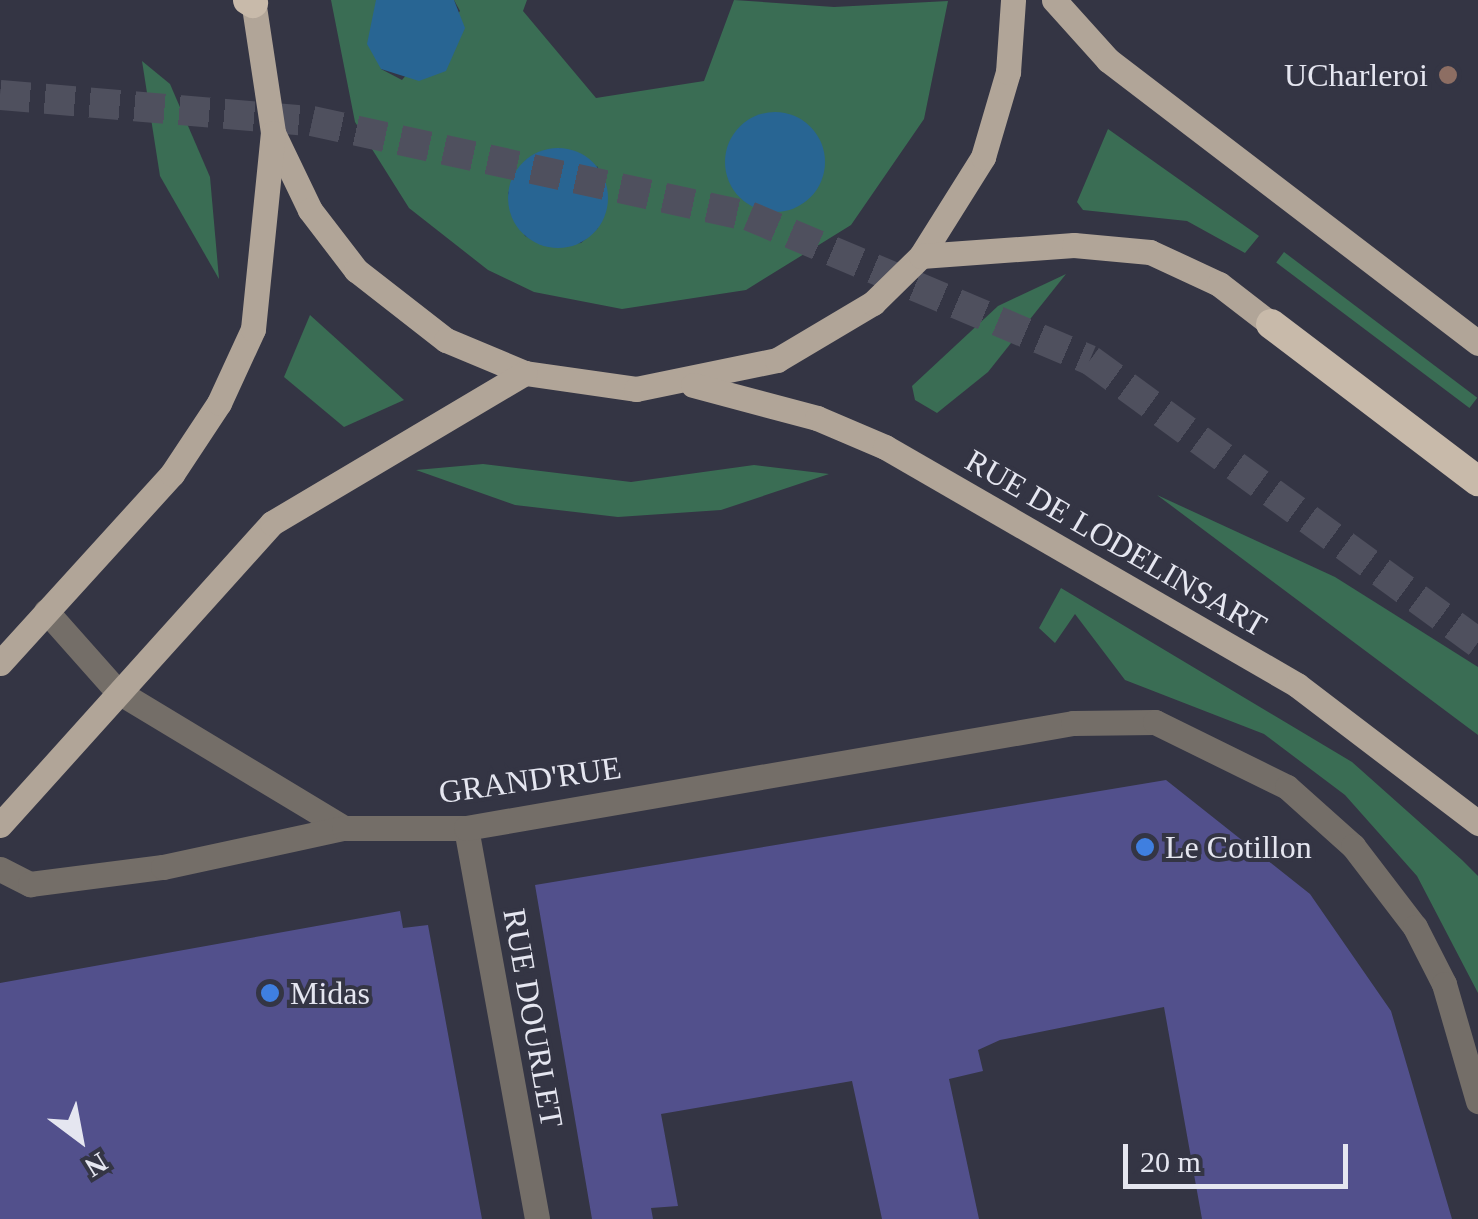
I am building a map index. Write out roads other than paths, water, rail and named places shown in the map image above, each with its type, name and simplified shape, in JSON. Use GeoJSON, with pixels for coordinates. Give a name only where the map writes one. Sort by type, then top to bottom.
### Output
{"type":"FeatureCollection","features":[{"type":"Feature","properties":{"kind":"highway"},"geometry":{"type":"LineString","coordinates":[[1271,324],[1478,481]]}},
{"type":"Feature","properties":{"kind":"main road"},"geometry":{"type":"LineString","coordinates":[[251,1],[274,133],[310,210],[356,270],[446,340],[525,373],[585,386],[688,384],[777,360],[873,303],[921,256],[983,157],[1008,72],[1013,0]]}},
{"type":"Feature","properties":{"kind":"main road"},"geometry":{"type":"LineString","coordinates":[[1054,0],[1108,60],[1478,344]]}},
{"type":"Feature","properties":{"kind":"main road"},"geometry":{"type":"LineString","coordinates":[[0,663],[172,474],[219,403],[253,329],[274,133]]}},
{"type":"Feature","properties":{"kind":"main road"},"geometry":{"type":"LineString","coordinates":[[921,256],[1074,245],[1150,252],[1219,284],[1271,324]]}},
{"type":"Feature","properties":{"kind":"main road"},"geometry":{"type":"LineString","coordinates":[[0,825],[272,523],[525,373]]}},
{"type":"Feature","properties":{"kind":"main road","name":"RUE DE LODELINSART"},"geometry":{"type":"LineString","coordinates":[[688,384],[816,418],[885,447],[1296,685],[1478,823]]}},
{"type":"Feature","properties":{"kind":"street"},"geometry":{"type":"LineString","coordinates":[[46,611],[117,691],[344,828]]}},
{"type":"Feature","properties":{"kind":"street","name":"GRAND'RUE"},"geometry":{"type":"LineString","coordinates":[[0,869],[49,882],[344,828],[466,828],[1073,723],[1156,722],[1253,766],[1317,811],[1414,927],[1444,984],[1478,1101]]}},
{"type":"Feature","properties":{"kind":"street","name":"RUE DOURLET"},"geometry":{"type":"LineString","coordinates":[[466,828],[536,1219]]}},
{"type":"Feature","properties":{"kind":"water"},"geometry":{"type":"Polygon","coordinates":[[[376,0],[454,0],[465,28],[446,71],[419,81],[381,69],[367,44],[376,0]]]}},
{"type":"Feature","properties":{"kind":"water"},"geometry":{"type":"Polygon","coordinates":[[[775,112],[794,116],[810,127],[821,143],[825,162],[821,181],[810,197],[794,208],[775,212],[756,208],[740,197],[729,181],[725,162],[729,143],[740,127],[756,116],[775,112]]]}},
{"type":"Feature","properties":{"kind":"water"},"geometry":{"type":"Polygon","coordinates":[[[558,148],[577,152],[593,163],[604,179],[608,198],[604,217],[593,233],[577,244],[558,248],[539,244],[523,233],[512,217],[508,198],[512,179],[523,163],[539,152],[558,148]]]}},
{"type":"Feature","properties":{"kind":"tunnel"},"geometry":{"type":"LineString","coordinates":[[0,95],[312,121],[749,216],[1090,360],[1478,643]]}},
{"type":"Feature","properties":{"kind":"place","name":"UCharleroi"},"geometry":{"type":"Point","coordinates":[1448,75]}},
{"type":"Feature","properties":{"kind":"place","name":"Le Cotillon"},"geometry":{"type":"Point","coordinates":[1145,847]}},
{"type":"Feature","properties":{"kind":"place","name":"Midas"},"geometry":{"type":"Point","coordinates":[270,993]}}]}
